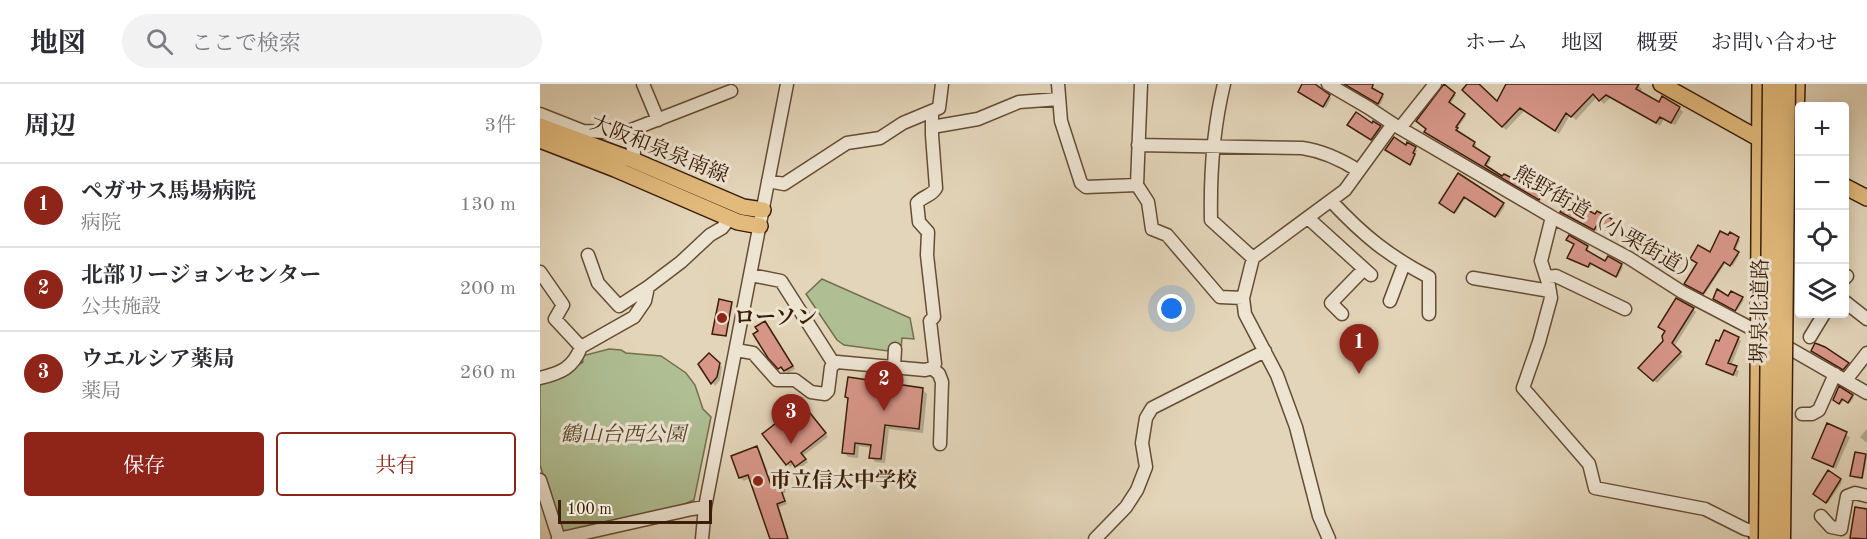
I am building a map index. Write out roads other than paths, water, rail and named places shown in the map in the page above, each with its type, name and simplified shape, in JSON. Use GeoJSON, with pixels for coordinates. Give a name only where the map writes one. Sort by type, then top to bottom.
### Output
{"type":"FeatureCollection","features":[{"type":"Feature","properties":{"kind":"highway","name":"堺泉北道路"},"geometry":{"type":"LineString","coordinates":[[1761,536],[1772,84]]}},
{"type":"Feature","properties":{"kind":"highway","name":"堺泉北道路"},"geometry":{"type":"LineString","coordinates":[[1782,539],[1786,84]]}},
{"type":"Feature","properties":{"kind":"main road"},"geometry":{"type":"LineString","coordinates":[[1661,84],[1795,158]]}},
{"type":"Feature","properties":{"kind":"main road"},"geometry":{"type":"LineString","coordinates":[[1760,84],[1758,332],[1761,536],[1782,539]]}},
{"type":"Feature","properties":{"kind":"main road"},"geometry":{"type":"LineString","coordinates":[[1797,84],[1797,156]]}},
{"type":"Feature","properties":{"kind":"main road","name":"大阪和泉泉南線"},"geometry":{"type":"LineString","coordinates":[[540,126],[633,160],[743,207],[763,210]]}},
{"type":"Feature","properties":{"kind":"main road","name":"大阪和泉泉南線"},"geometry":{"type":"LineString","coordinates":[[540,140],[730,218],[760,226]]}},
{"type":"Feature","properties":{"kind":"main road"},"geometry":{"type":"LineString","coordinates":[[1789,539],[1792,179],[1795,167]]}},
{"type":"Feature","properties":{"kind":"main road"},"geometry":{"type":"LineString","coordinates":[[1849,188],[1867,198]]}},
{"type":"Feature","properties":{"kind":"street"},"geometry":{"type":"LineString","coordinates":[[643,84],[658,120]]}},
{"type":"Feature","properties":{"kind":"street"},"geometry":{"type":"LineString","coordinates":[[702,539],[705,507],[787,84]]}},
{"type":"Feature","properties":{"kind":"street"},"geometry":{"type":"LineString","coordinates":[[768,181],[784,184],[847,143],[880,138],[903,123],[932,112],[939,108],[942,84]]}},
{"type":"Feature","properties":{"kind":"street"},"geometry":{"type":"LineString","coordinates":[[1058,84],[1061,122],[1081,183],[1086,187],[1137,185]]}},
{"type":"Feature","properties":{"kind":"street"},"geometry":{"type":"LineString","coordinates":[[1140,84],[1137,185],[1148,202],[1152,230],[1167,235],[1220,297],[1243,298]]}},
{"type":"Feature","properties":{"kind":"street"},"geometry":{"type":"LineString","coordinates":[[1224,84],[1217,113],[1213,147],[1211,219],[1253,258]]}},
{"type":"Feature","properties":{"kind":"street","name":"熊野街道（小栗街道）"},"geometry":{"type":"LineString","coordinates":[[1328,84],[1552,217],[1629,258],[1682,292],[1791,348],[1867,393]]}},
{"type":"Feature","properties":{"kind":"street"},"geometry":{"type":"LineString","coordinates":[[1329,539],[1319,516],[1296,427],[1277,375],[1245,314],[1243,298],[1253,258],[1345,190],[1396,126],[1435,84]]}},
{"type":"Feature","properties":{"kind":"street"},"geometry":{"type":"LineString","coordinates":[[540,114],[584,130],[628,133],[731,91]]}},
{"type":"Feature","properties":{"kind":"street"},"geometry":{"type":"LineString","coordinates":[[932,127],[978,119],[1020,102],[1059,99]]}},
{"type":"Feature","properties":{"kind":"street"},"geometry":{"type":"LineString","coordinates":[[736,350],[753,353],[777,380],[795,380],[811,392],[825,394],[828,391],[830,371],[834,364],[841,362],[926,370],[932,368],[935,364],[930,321],[934,317],[927,255],[928,232],[919,222],[917,203],[920,199],[933,194],[936,188],[932,112]]}},
{"type":"Feature","properties":{"kind":"street"},"geometry":{"type":"LineString","coordinates":[[628,133],[634,152],[633,160]]}},
{"type":"Feature","properties":{"kind":"street"},"geometry":{"type":"LineString","coordinates":[[1138,145],[1316,150],[1359,171]]}},
{"type":"Feature","properties":{"kind":"street"},"geometry":{"type":"LineString","coordinates":[[1331,201],[1358,231],[1381,249],[1429,277],[1429,314]]}},
{"type":"Feature","properties":{"kind":"street"},"geometry":{"type":"LineString","coordinates":[[1552,217],[1540,261],[1551,298],[1523,388],[1589,464],[1595,488],[1705,509],[1744,530],[1761,536]]}},
{"type":"Feature","properties":{"kind":"street"},"geometry":{"type":"LineString","coordinates":[[588,255],[598,283],[619,306],[681,262],[710,235],[722,228],[730,218]]}},
{"type":"Feature","properties":{"kind":"street"},"geometry":{"type":"LineString","coordinates":[[1308,218],[1368,272],[1331,303],[1342,314]]}},
{"type":"Feature","properties":{"kind":"street"},"geometry":{"type":"LineString","coordinates":[[1390,301],[1404,264]]}},
{"type":"Feature","properties":{"kind":"street"},"geometry":{"type":"LineString","coordinates":[[540,272],[563,305],[555,320],[581,347]]}},
{"type":"Feature","properties":{"kind":"street"},"geometry":{"type":"LineString","coordinates":[[751,275],[781,280],[834,364]]}},
{"type":"Feature","properties":{"kind":"street"},"geometry":{"type":"LineString","coordinates":[[1546,277],[1556,276],[1625,309]]}},
{"type":"Feature","properties":{"kind":"street"},"geometry":{"type":"LineString","coordinates":[[1473,278],[1550,291]]}},
{"type":"Feature","properties":{"kind":"street"},"geometry":{"type":"LineString","coordinates":[[540,378],[570,367],[576,360],[581,347],[634,317],[645,301],[648,287]]}},
{"type":"Feature","properties":{"kind":"street"},"geometry":{"type":"LineString","coordinates":[[1849,304],[1867,319]]}},
{"type":"Feature","properties":{"kind":"street"},"geometry":{"type":"LineString","coordinates":[[1810,337],[1822,318]]}},
{"type":"Feature","properties":{"kind":"street"},"geometry":{"type":"LineString","coordinates":[[894,367],[895,349]]}},
{"type":"Feature","properties":{"kind":"street"},"geometry":{"type":"LineString","coordinates":[[1095,539],[1126,507],[1137,490],[1146,467],[1142,442],[1146,418],[1152,408],[1265,351]]}},
{"type":"Feature","properties":{"kind":"street"},"geometry":{"type":"LineString","coordinates":[[1802,414],[1812,414],[1819,410],[1840,377],[1867,353]]}},
{"type":"Feature","properties":{"kind":"street"},"geometry":{"type":"LineString","coordinates":[[932,368],[939,374],[942,382],[940,444]]}},
{"type":"Feature","properties":{"kind":"street"},"geometry":{"type":"LineString","coordinates":[[540,480],[558,539],[705,507]]}},
{"type":"Feature","properties":{"kind":"street"},"geometry":{"type":"LineString","coordinates":[[1821,516],[1831,527],[1841,529],[1847,496],[1855,494],[1867,496]]}},
{"type":"Feature","properties":{"kind":"place","name":"ローソン"},"geometry":{"type":"Point","coordinates":[722,318]}},
{"type":"Feature","properties":{"kind":"place","name":"ペガサス馬場病院"},"geometry":{"type":"Point","coordinates":[1359,374]}},
{"type":"Feature","properties":{"kind":"place","name":"北部リージョンセンター"},"geometry":{"type":"Point","coordinates":[884,411]}},
{"type":"Feature","properties":{"kind":"place","name":"ウエルシア薬局"},"geometry":{"type":"Point","coordinates":[791,444]}},
{"type":"Feature","properties":{"kind":"place","name":"市立信太中学校"},"geometry":{"type":"Point","coordinates":[758,481]}},
{"type":"Feature","properties":{"kind":"park label","name":"鶴山台西公園"},"geometry":{"type":"Point","coordinates":[623,435]}}]}
